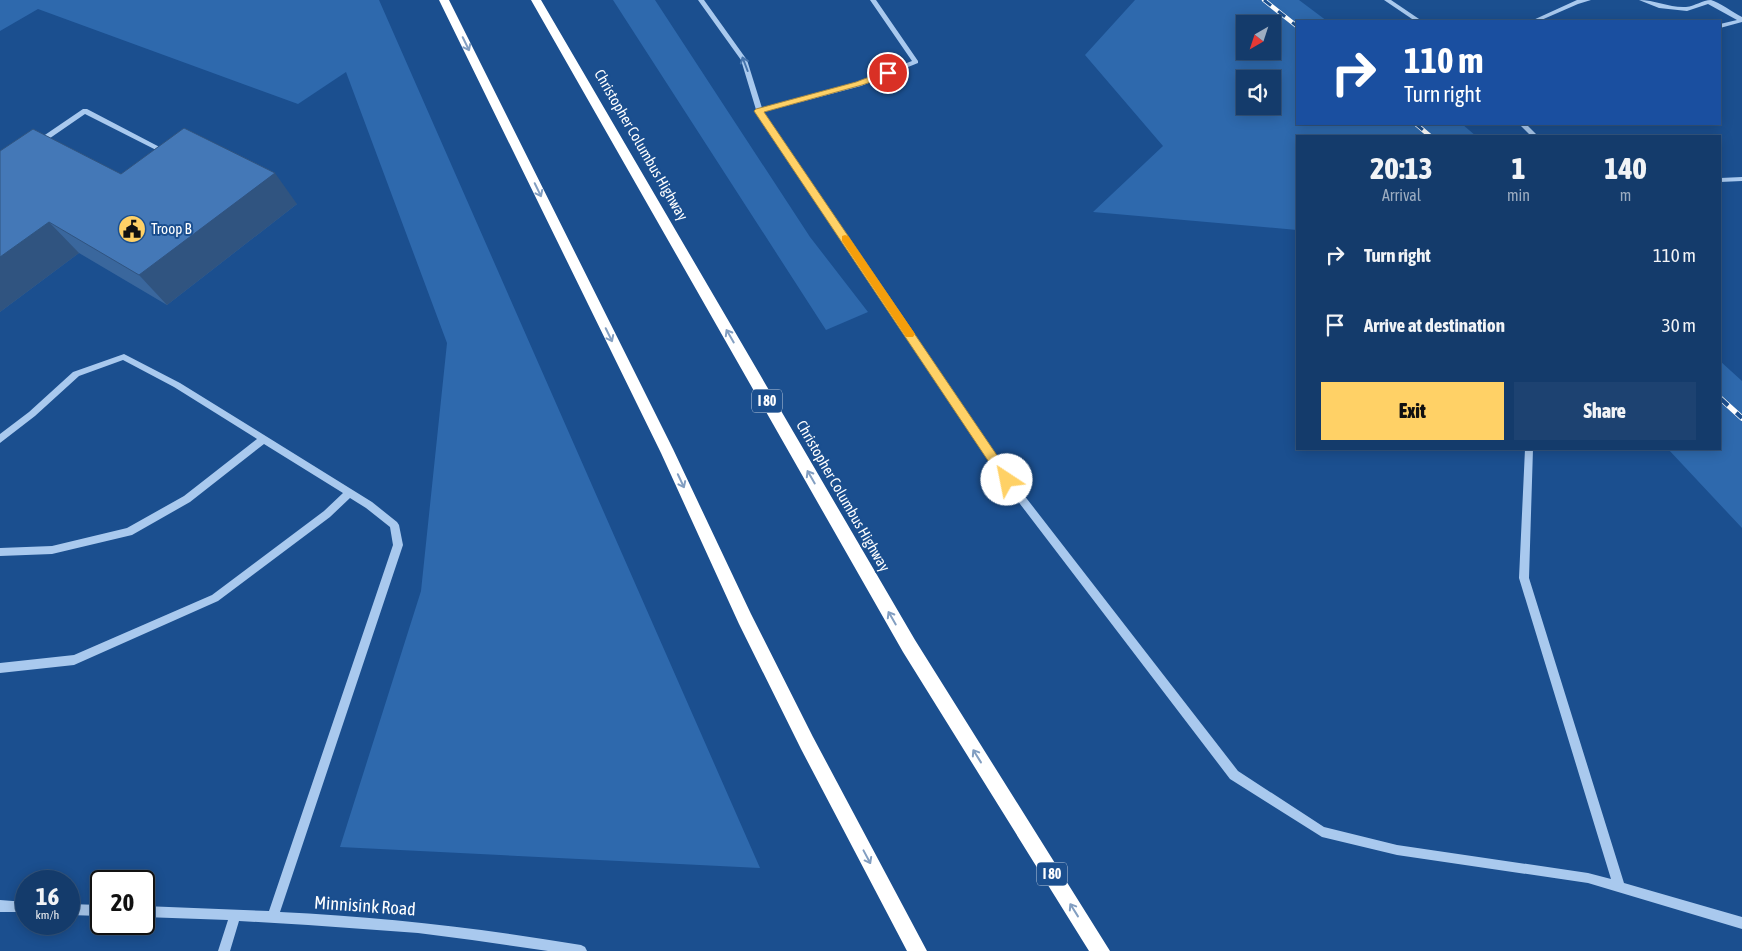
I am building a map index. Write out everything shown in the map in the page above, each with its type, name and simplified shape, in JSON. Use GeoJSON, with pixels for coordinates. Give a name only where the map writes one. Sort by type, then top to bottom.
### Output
{"type":"FeatureCollection","features":[{"type":"Feature","properties":{"kind":"highway"},"geometry":{"type":"LineString","coordinates":[[444,0],[668,454],[745,619],[807,743],[917,951]]}},
{"type":"Feature","properties":{"kind":"highway","name":"Christopher Columbus Highway"},"geometry":{"type":"LineString","coordinates":[[536,0],[904,638],[1100,951]]}},
{"type":"Feature","properties":{"kind":"street"},"geometry":{"type":"LineString","coordinates":[[701,0],[744,60],[759,111],[1007,480],[1234,775],[1322,832],[1397,850],[1588,878],[1742,923]]}},
{"type":"Feature","properties":{"kind":"street"},"geometry":{"type":"LineString","coordinates":[[759,111],[859,84],[916,62],[873,0]]}},
{"type":"Feature","properties":{"kind":"street"},"geometry":{"type":"LineString","coordinates":[[1536,20],[1575,1],[1588,0]]}},
{"type":"Feature","properties":{"kind":"street"},"geometry":{"type":"LineString","coordinates":[[1642,0],[1659,6],[1687,9],[1707,1],[1742,20]]}},
{"type":"Feature","properties":{"kind":"street"},"geometry":{"type":"LineString","coordinates":[[1721,26],[1742,20]]}},
{"type":"Feature","properties":{"kind":"street"},"geometry":{"type":"LineString","coordinates":[[31,147],[85,111],[178,159]]}},
{"type":"Feature","properties":{"kind":"street"},"geometry":{"type":"LineString","coordinates":[[1523,125],[1535,135]]}},
{"type":"Feature","properties":{"kind":"street"},"geometry":{"type":"LineString","coordinates":[[1721,180],[1742,179]]}},
{"type":"Feature","properties":{"kind":"street"},"geometry":{"type":"LineString","coordinates":[[0,439],[32,414],[76,374],[124,357],[177,385],[369,505],[394,525],[398,544],[273,917]]}},
{"type":"Feature","properties":{"kind":"street"},"geometry":{"type":"LineString","coordinates":[[0,552],[52,550],[129,532],[187,499],[263,439]]}},
{"type":"Feature","properties":{"kind":"street"},"geometry":{"type":"LineString","coordinates":[[1529,450],[1524,578],[1619,886]]}},
{"type":"Feature","properties":{"kind":"street"},"geometry":{"type":"LineString","coordinates":[[0,668],[74,660],[216,598],[327,514],[349,493]]}},
{"type":"Feature","properties":{"kind":"street"},"geometry":{"type":"LineString","coordinates":[[0,906],[15,907]]}},
{"type":"Feature","properties":{"kind":"street","name":"Minnisink Road"},"geometry":{"type":"LineString","coordinates":[[155,912],[235,914],[405,926],[540,943],[581,951]]}},
{"type":"Feature","properties":{"kind":"street"},"geometry":{"type":"LineString","coordinates":[[224,951],[235,914]]}},
{"type":"Feature","properties":{"kind":"lane"},"geometry":{"type":"LineString","coordinates":[[1387,0],[1417,20]]}},
{"type":"Feature","properties":{"kind":"shaded area"},"geometry":{"type":"Polygon","coordinates":[[[0,0],[379,0],[760,868],[340,847],[421,591],[447,343],[346,72],[298,104],[38,9],[0,31],[0,0]]]}},
{"type":"Feature","properties":{"kind":"shaded area"},"geometry":{"type":"Polygon","coordinates":[[[613,0],[655,0],[810,237],[868,312],[826,330],[613,0]]]}},
{"type":"Feature","properties":{"kind":"shaded area"},"geometry":{"type":"Polygon","coordinates":[[[1135,0],[1299,0],[1326,20],[1296,20],[1296,125],[1463,125],[1475,135],[1296,135],[1296,230],[1093,212],[1163,146],[1085,55],[1135,0]]]}},
{"type":"Feature","properties":{"kind":"shaded area"},"geometry":{"type":"Polygon","coordinates":[[[1721,362],[1742,381],[1742,528],[1669,450],[1721,450],[1721,362]]]}},
{"type":"Feature","properties":{"kind":"building"},"geometry":{"type":"Polygon","coordinates":[[[184,128],[275,173],[139,275],[49,222],[0,257],[0,151],[33,129],[121,174],[184,128]]]}},
{"type":"Feature","properties":{"kind":"railway"},"geometry":{"type":"LineString","coordinates":[[1264,0],[1296,25]]}},
{"type":"Feature","properties":{"kind":"railway"},"geometry":{"type":"LineString","coordinates":[[1417,125],[1429,135]]}},
{"type":"Feature","properties":{"kind":"railway"},"geometry":{"type":"LineString","coordinates":[[1721,399],[1742,418]]}},
{"type":"Feature","properties":{"kind":"slow traffic"},"geometry":{"type":"LineString","coordinates":[[845,238],[909,334]]}},
{"type":"Feature","properties":{"kind":"place","name":"Troop B"},"geometry":{"type":"Point","coordinates":[132,229]}},
{"type":"Feature","properties":{"kind":"route"},"geometry":{"type":"LineString","coordinates":[[888,73],[859,84],[759,111],[1007,480]]}}]}
